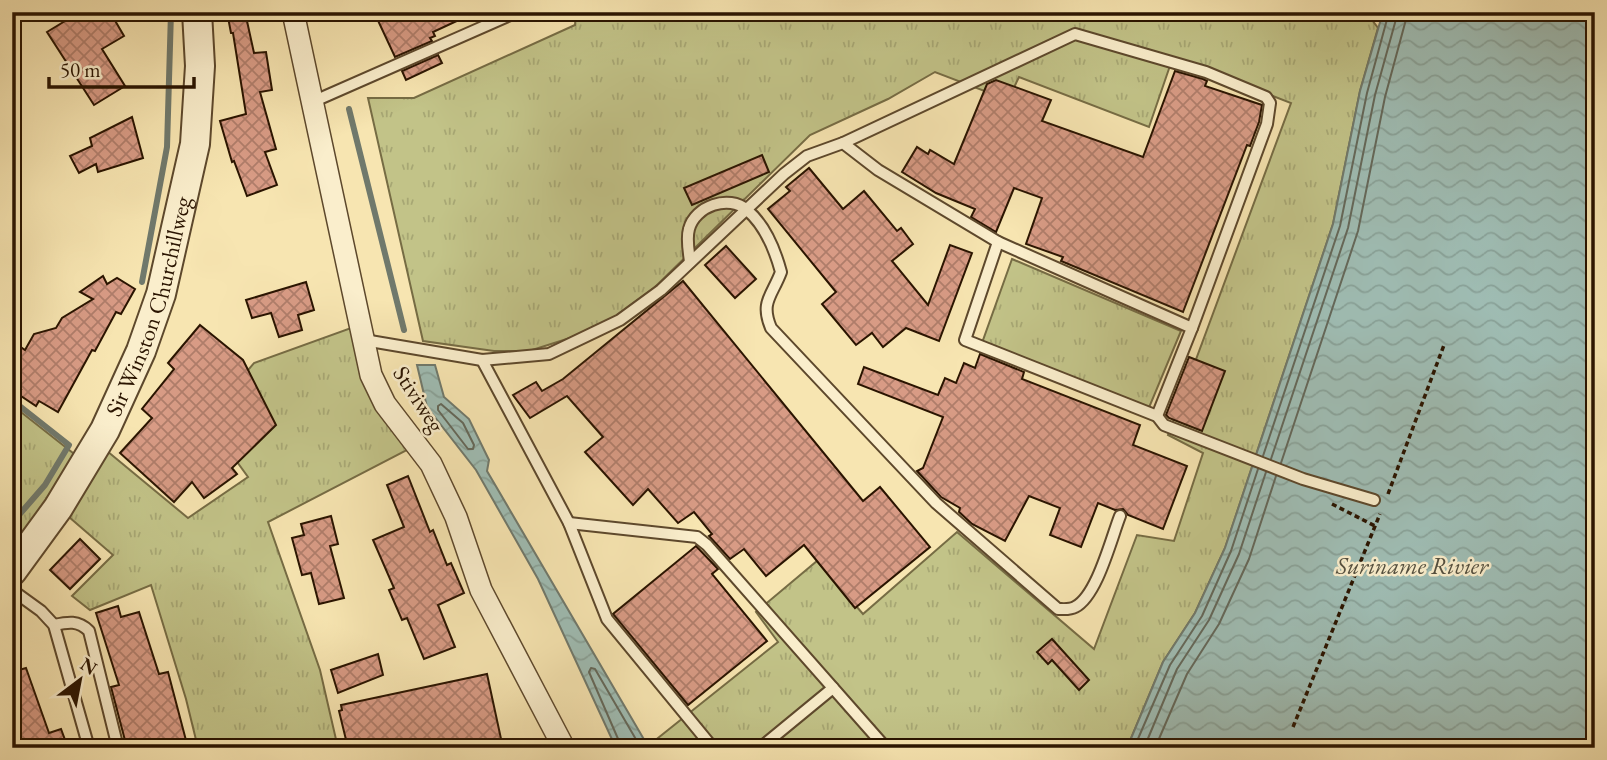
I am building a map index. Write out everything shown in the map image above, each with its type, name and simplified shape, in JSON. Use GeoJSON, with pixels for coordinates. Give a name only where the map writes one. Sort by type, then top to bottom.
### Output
{"type":"FeatureCollection","features":[{"type":"Feature","properties":{"kind":"street","name":"Sir Winston Churchillweg"},"geometry":{"type":"LineString","coordinates":[[12,571],[58,509],[105,430],[141,351],[161,294],[195,144],[200,66],[197,12]]}},
{"type":"Feature","properties":{"kind":"street","name":"Stiviweg"},"geometry":{"type":"LineString","coordinates":[[293,12],[310,103],[371,375],[385,404],[431,464],[456,516],[481,590],[564,748]]}},
{"type":"Feature","properties":{"kind":"lane"},"geometry":{"type":"LineString","coordinates":[[310,103],[517,12]]}},
{"type":"Feature","properties":{"kind":"lane"},"geometry":{"type":"LineString","coordinates":[[364,340],[482,360],[549,354],[620,320],[661,290],[746,208],[807,156],[843,143],[1075,34],[1196,69],[1266,97],[1270,103],[1267,124],[1157,416]]}},
{"type":"Feature","properties":{"kind":"lane"},"geometry":{"type":"LineString","coordinates":[[843,143],[878,170],[998,242],[1192,328]]}},
{"type":"Feature","properties":{"kind":"lane"},"geometry":{"type":"LineString","coordinates":[[690,262],[688,229],[702,211],[712,204],[731,204],[746,208],[764,231],[781,272],[766,301],[765,314],[771,328],[936,503],[1058,609],[1073,609],[1083,601],[1096,580],[1120,516]]}},
{"type":"Feature","properties":{"kind":"lane"},"geometry":{"type":"LineString","coordinates":[[998,242],[965,340],[1157,416],[1164,425],[1234,454],[1303,479],[1380,500]]}},
{"type":"Feature","properties":{"kind":"lane"},"geometry":{"type":"LineString","coordinates":[[482,360],[569,523],[607,619],[713,748]]}},
{"type":"Feature","properties":{"kind":"lane"},"geometry":{"type":"LineString","coordinates":[[569,523],[697,537],[707,545],[886,748]]}},
{"type":"Feature","properties":{"kind":"lane"},"geometry":{"type":"LineString","coordinates":[[12,590],[41,611],[54,625],[89,748]]}},
{"type":"Feature","properties":{"kind":"lane"},"geometry":{"type":"LineString","coordinates":[[54,625],[71,622],[84,626],[89,631],[118,748]]}},
{"type":"Feature","properties":{"kind":"lane"},"geometry":{"type":"LineString","coordinates":[[760,748],[833,688]]}},
{"type":"Feature","properties":{"kind":"path"},"geometry":{"type":"LineString","coordinates":[[1380,500],[1444,345]]}},
{"type":"Feature","properties":{"kind":"path"},"geometry":{"type":"LineString","coordinates":[[1293,727],[1381,514]]}},
{"type":"Feature","properties":{"kind":"green space"},"geometry":{"type":"Polygon","coordinates":[[[576,12],[1366,12],[1378,28],[1360,91],[1333,224],[1225,548],[1195,613],[1163,662],[1127,748],[648,746],[778,642],[756,612],[817,561],[863,614],[957,532],[1094,649],[1137,535],[1174,541],[1203,453],[1168,435],[1291,103],[1173,57],[1149,127],[1019,77],[1008,100],[935,72],[888,99],[810,135],[654,288],[613,318],[570,338],[529,351],[494,351],[423,341],[368,98],[414,98],[575,25],[576,12]]]}},
{"type":"Feature","properties":{"kind":"green space"},"geometry":{"type":"Polygon","coordinates":[[[1012,259],[1181,331],[1148,410],[982,343],[1012,259]]]}},
{"type":"Feature","properties":{"kind":"green space"},"geometry":{"type":"Polygon","coordinates":[[[351,328],[370,397],[409,449],[268,522],[320,670],[338,748],[198,748],[151,585],[90,610],[72,596],[113,555],[69,517],[107,451],[188,518],[248,477],[206,419],[254,363],[351,328]]]}},
{"type":"Feature","properties":{"kind":"green space"},"geometry":{"type":"Polygon","coordinates":[[[12,405],[78,457],[15,550],[12,547],[12,405]]]}},
{"type":"Feature","properties":{"kind":"water","name":"Suriname Rivier"},"geometry":{"type":"Polygon","coordinates":[[[1383,12],[1595,12],[1595,748],[1127,748],[1163,662],[1195,613],[1225,548],[1333,224],[1360,91],[1383,12]]]}},
{"type":"Feature","properties":{"kind":"water"},"geometry":{"type":"Polygon","coordinates":[[[417,365],[435,365],[444,397],[469,419],[489,460],[487,471],[649,748],[616,748],[538,579],[476,470],[427,407],[417,365]]]}},
{"type":"Feature","properties":{"kind":"building"},"geometry":{"type":"Polygon","coordinates":[[[80,12],[110,12],[124,36],[102,49],[125,86],[94,105],[47,32],[80,12]]]}},
{"type":"Feature","properties":{"kind":"building"},"geometry":{"type":"Polygon","coordinates":[[[227,12],[245,12],[254,53],[266,52],[272,90],[260,92],[276,149],[265,152],[277,185],[247,196],[234,161],[232,162],[220,121],[246,114],[227,12]]]}},
{"type":"Feature","properties":{"kind":"building"},"geometry":{"type":"Polygon","coordinates":[[[374,12],[476,12],[433,32],[435,36],[430,38],[432,41],[395,57],[374,12]]]}},
{"type":"Feature","properties":{"kind":"building"},"geometry":{"type":"Polygon","coordinates":[[[438,55],[442,63],[406,80],[402,71],[438,55]]]}},
{"type":"Feature","properties":{"kind":"building"},"geometry":{"type":"Polygon","coordinates":[[[1175,71],[1207,81],[1205,86],[1262,105],[1250,146],[1247,145],[1183,312],[1061,261],[1063,257],[1026,244],[1042,198],[1014,188],[996,232],[971,217],[975,209],[936,193],[902,172],[917,147],[928,154],[930,150],[954,164],[987,84],[996,80],[1051,100],[1042,121],[1143,157],[1175,71]]]}},
{"type":"Feature","properties":{"kind":"building"},"geometry":{"type":"Polygon","coordinates":[[[132,117],[143,158],[98,172],[96,164],[79,173],[70,156],[92,146],[90,138],[132,117]]]}},
{"type":"Feature","properties":{"kind":"building"},"geometry":{"type":"Polygon","coordinates":[[[762,155],[769,172],[692,205],[684,188],[762,155]]]}},
{"type":"Feature","properties":{"kind":"building"},"geometry":{"type":"Polygon","coordinates":[[[809,168],[843,209],[864,191],[897,231],[901,228],[913,244],[892,261],[928,305],[950,245],[972,253],[939,341],[906,328],[883,347],[872,333],[856,345],[822,304],[836,292],[768,209],[790,191],[786,187],[809,168]]]}},
{"type":"Feature","properties":{"kind":"building"},"geometry":{"type":"Polygon","coordinates":[[[726,246],[756,279],[735,298],[705,265],[726,246]]]}},
{"type":"Feature","properties":{"kind":"building"},"geometry":{"type":"Polygon","coordinates":[[[103,276],[107,284],[117,278],[135,289],[121,314],[116,312],[95,351],[92,350],[58,412],[39,401],[36,406],[18,394],[21,390],[12,386],[12,341],[25,350],[34,334],[56,328],[62,318],[93,299],[80,292],[103,276]]]}},
{"type":"Feature","properties":{"kind":"building"},"geometry":{"type":"Polygon","coordinates":[[[683,281],[863,501],[880,487],[930,547],[855,608],[804,545],[766,576],[744,549],[730,559],[709,536],[712,534],[694,512],[678,523],[648,489],[633,505],[585,452],[603,437],[567,396],[530,418],[513,395],[536,382],[542,391],[563,379],[683,281]]]}},
{"type":"Feature","properties":{"kind":"building"},"geometry":{"type":"Polygon","coordinates":[[[306,282],[314,310],[298,315],[302,330],[279,337],[271,313],[252,318],[246,300],[306,282]]]}},
{"type":"Feature","properties":{"kind":"building"},"geometry":{"type":"Polygon","coordinates":[[[200,325],[243,360],[276,425],[232,468],[237,474],[204,498],[192,482],[174,502],[120,453],[152,418],[142,409],[174,369],[168,363],[200,325]]]}},
{"type":"Feature","properties":{"kind":"building"},"geometry":{"type":"Polygon","coordinates":[[[980,354],[1024,372],[1022,379],[1140,425],[1133,445],[1187,466],[1163,529],[1128,515],[1123,509],[1115,510],[1098,503],[1081,547],[1050,535],[1060,508],[1029,496],[1005,541],[972,524],[959,512],[960,508],[941,497],[917,471],[923,468],[943,417],[858,384],[864,367],[938,395],[945,378],[956,383],[964,363],[975,368],[980,354]]]}},
{"type":"Feature","properties":{"kind":"building"},"geometry":{"type":"Polygon","coordinates":[[[1189,357],[1225,371],[1202,431],[1166,415],[1189,357]]]}},
{"type":"Feature","properties":{"kind":"building"},"geometry":{"type":"Polygon","coordinates":[[[408,476],[430,532],[433,530],[447,565],[451,563],[464,593],[438,605],[455,647],[424,659],[407,618],[402,620],[389,590],[394,588],[373,540],[404,527],[387,485],[408,476]]]}},
{"type":"Feature","properties":{"kind":"building"},"geometry":{"type":"Polygon","coordinates":[[[331,516],[338,544],[330,546],[344,598],[319,604],[311,573],[302,575],[292,538],[304,535],[301,524],[331,516]]]}},
{"type":"Feature","properties":{"kind":"building"},"geometry":{"type":"Polygon","coordinates":[[[80,539],[100,559],[70,589],[50,570],[80,539]]]}},
{"type":"Feature","properties":{"kind":"building"},"geometry":{"type":"Polygon","coordinates":[[[696,546],[718,569],[712,574],[767,641],[688,705],[613,614],[696,546]]]}},
{"type":"Feature","properties":{"kind":"building"},"geometry":{"type":"Polygon","coordinates":[[[118,606],[121,617],[139,612],[159,674],[168,672],[188,748],[127,748],[111,687],[119,685],[96,613],[118,606]]]}},
{"type":"Feature","properties":{"kind":"building"},"geometry":{"type":"Polygon","coordinates":[[[1052,639],[1089,680],[1079,690],[1052,660],[1048,664],[1037,652],[1052,639]]]}},
{"type":"Feature","properties":{"kind":"building"},"geometry":{"type":"Polygon","coordinates":[[[378,654],[383,675],[338,693],[331,670],[378,654]]]}},
{"type":"Feature","properties":{"kind":"building"},"geometry":{"type":"Polygon","coordinates":[[[26,668],[49,733],[61,729],[68,748],[12,748],[12,672],[26,668]]]}},
{"type":"Feature","properties":{"kind":"building"},"geometry":{"type":"Polygon","coordinates":[[[487,674],[503,748],[348,748],[339,711],[342,710],[341,705],[487,674]]]}},
{"type":"Feature","properties":{"kind":"waterway"},"geometry":{"type":"LineString","coordinates":[[142,282],[167,147],[171,12]]}},
{"type":"Feature","properties":{"kind":"waterway"},"geometry":{"type":"LineString","coordinates":[[349,109],[404,330]]}},
{"type":"Feature","properties":{"kind":"waterway"},"geometry":{"type":"LineString","coordinates":[[12,400],[69,445],[45,485],[12,523]]}}]}
